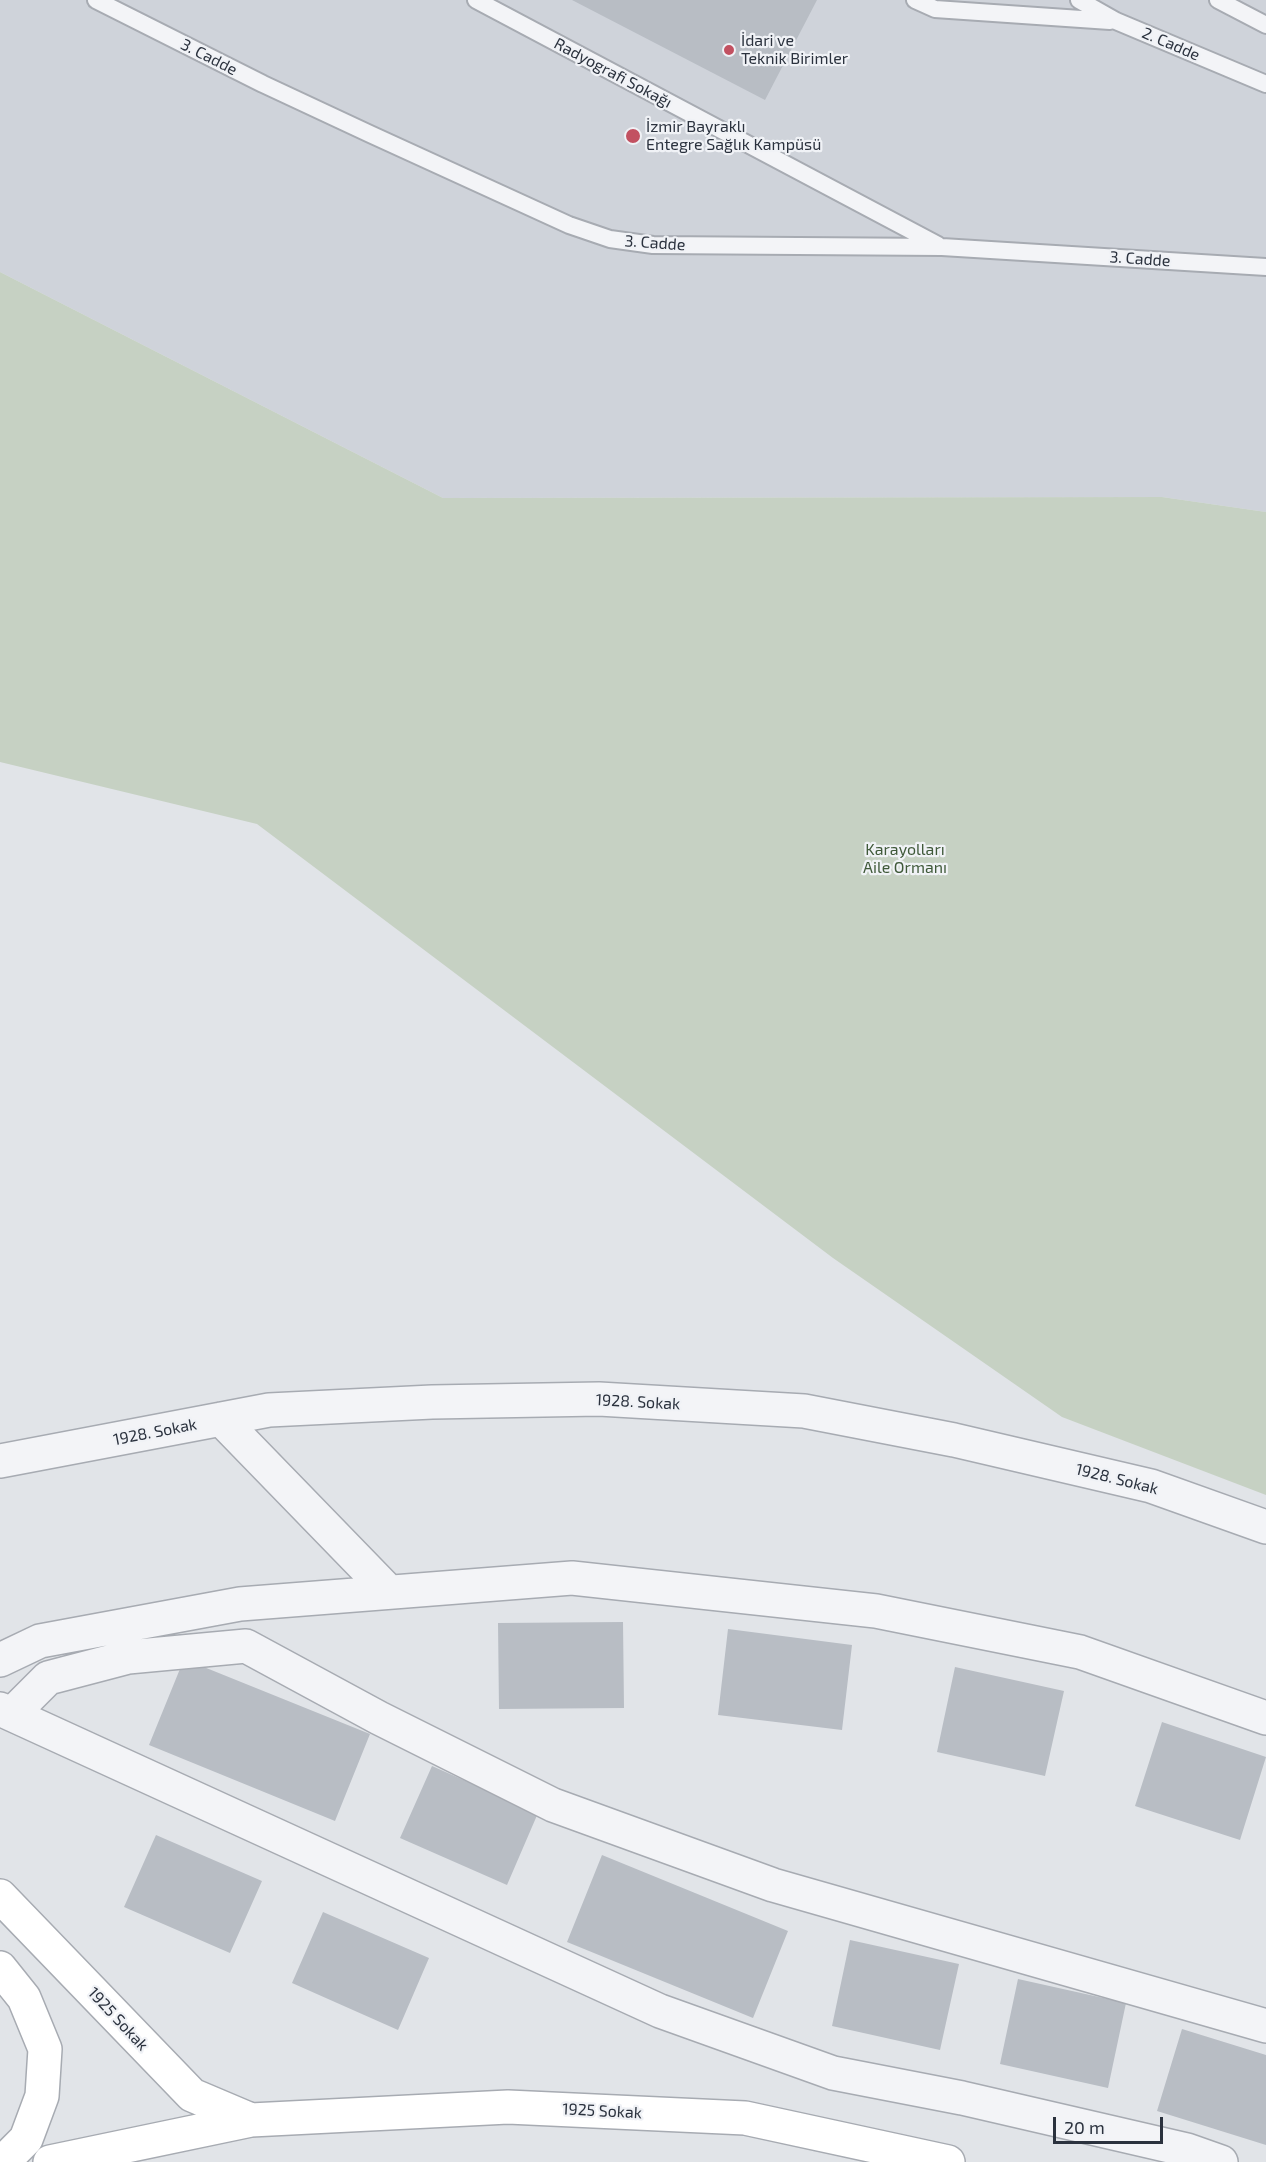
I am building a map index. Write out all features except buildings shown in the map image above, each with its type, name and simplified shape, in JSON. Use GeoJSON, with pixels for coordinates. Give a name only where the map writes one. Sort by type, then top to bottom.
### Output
{"type":"FeatureCollection","features":[{"type":"Feature","properties":{"kind":"main road","name":"1925 Sokak"},"geometry":{"type":"LineString","coordinates":[[0,1896],[192,2095],[251,2121]]}},
{"type":"Feature","properties":{"kind":"main road"},"geometry":{"type":"LineString","coordinates":[[0,1968],[24,1998],[45,2049],[42,2096],[26,2139],[3,2162]]}},
{"type":"Feature","properties":{"kind":"main road","name":"1925 Sokak"},"geometry":{"type":"LineString","coordinates":[[50,2162],[251,2121],[508,2107],[745,2118],[948,2162]]}},
{"type":"Feature","properties":{"kind":"street","name":"1928. Sokak"},"geometry":{"type":"LineString","coordinates":[[0,1461],[269,1410],[432,1402],[599,1399],[804,1411],[954,1440],[1151,1486],[1266,1527]]}},
{"type":"Feature","properties":{"kind":"street"},"geometry":{"type":"LineString","coordinates":[[221,1419],[389,1592]]}},
{"type":"Feature","properties":{"kind":"street"},"geometry":{"type":"LineString","coordinates":[[0,1660],[40,1641],[240,1604],[572,1578],[876,1611],[1080,1652],[1266,1718]]}},
{"type":"Feature","properties":{"kind":"street"},"geometry":{"type":"LineString","coordinates":[[1221,2162],[1187,2150],[962,2098],[833,2073],[660,2011],[6,1712],[48,1678],[128,1658],[246,1646],[553,1805],[773,1885],[1266,2026]]}},
{"type":"Feature","properties":{"kind":"lane","name":"3. Cadde"},"geometry":{"type":"LineString","coordinates":[[96,0],[263,84],[369,134],[569,225],[610,239],[653,245],[942,247],[1266,267]]}},
{"type":"Feature","properties":{"kind":"lane","name":"Radyografi Sokağı"},"geometry":{"type":"LineString","coordinates":[[476,0],[942,247]]}},
{"type":"Feature","properties":{"kind":"lane"},"geometry":{"type":"LineString","coordinates":[[915,0],[935,9],[1116,21]]}},
{"type":"Feature","properties":{"kind":"lane","name":"2. Cadde"},"geometry":{"type":"LineString","coordinates":[[1079,0],[1116,21],[1266,84]]}},
{"type":"Feature","properties":{"kind":"lane"},"geometry":{"type":"LineString","coordinates":[[1218,0],[1266,25]]}},
{"type":"Feature","properties":{"kind":"shaded area","name":"İzmir Bayraklı Entegre Sağlık Kampüsü"},"geometry":{"type":"Polygon","coordinates":[[[0,0],[1266,0],[1266,512],[1162,497],[443,498],[0,272],[0,0]]]}},
{"type":"Feature","properties":{"kind":"green space","name":"Karayolları Aile Ormanı"},"geometry":{"type":"Polygon","coordinates":[[[0,272],[443,498],[1162,497],[1266,512],[1266,1495],[1062,1417],[833,1258],[257,824],[0,762],[0,272]]]}},
{"type":"Feature","properties":{"kind":"place","name":"İdari ve Teknik Birimler"},"geometry":{"type":"Point","coordinates":[729,50]}},
{"type":"Feature","properties":{"kind":"place","name":"İzmir Bayraklı Entegre Sağlık Kampüsü"},"geometry":{"type":"Point","coordinates":[633,136]}}]}
